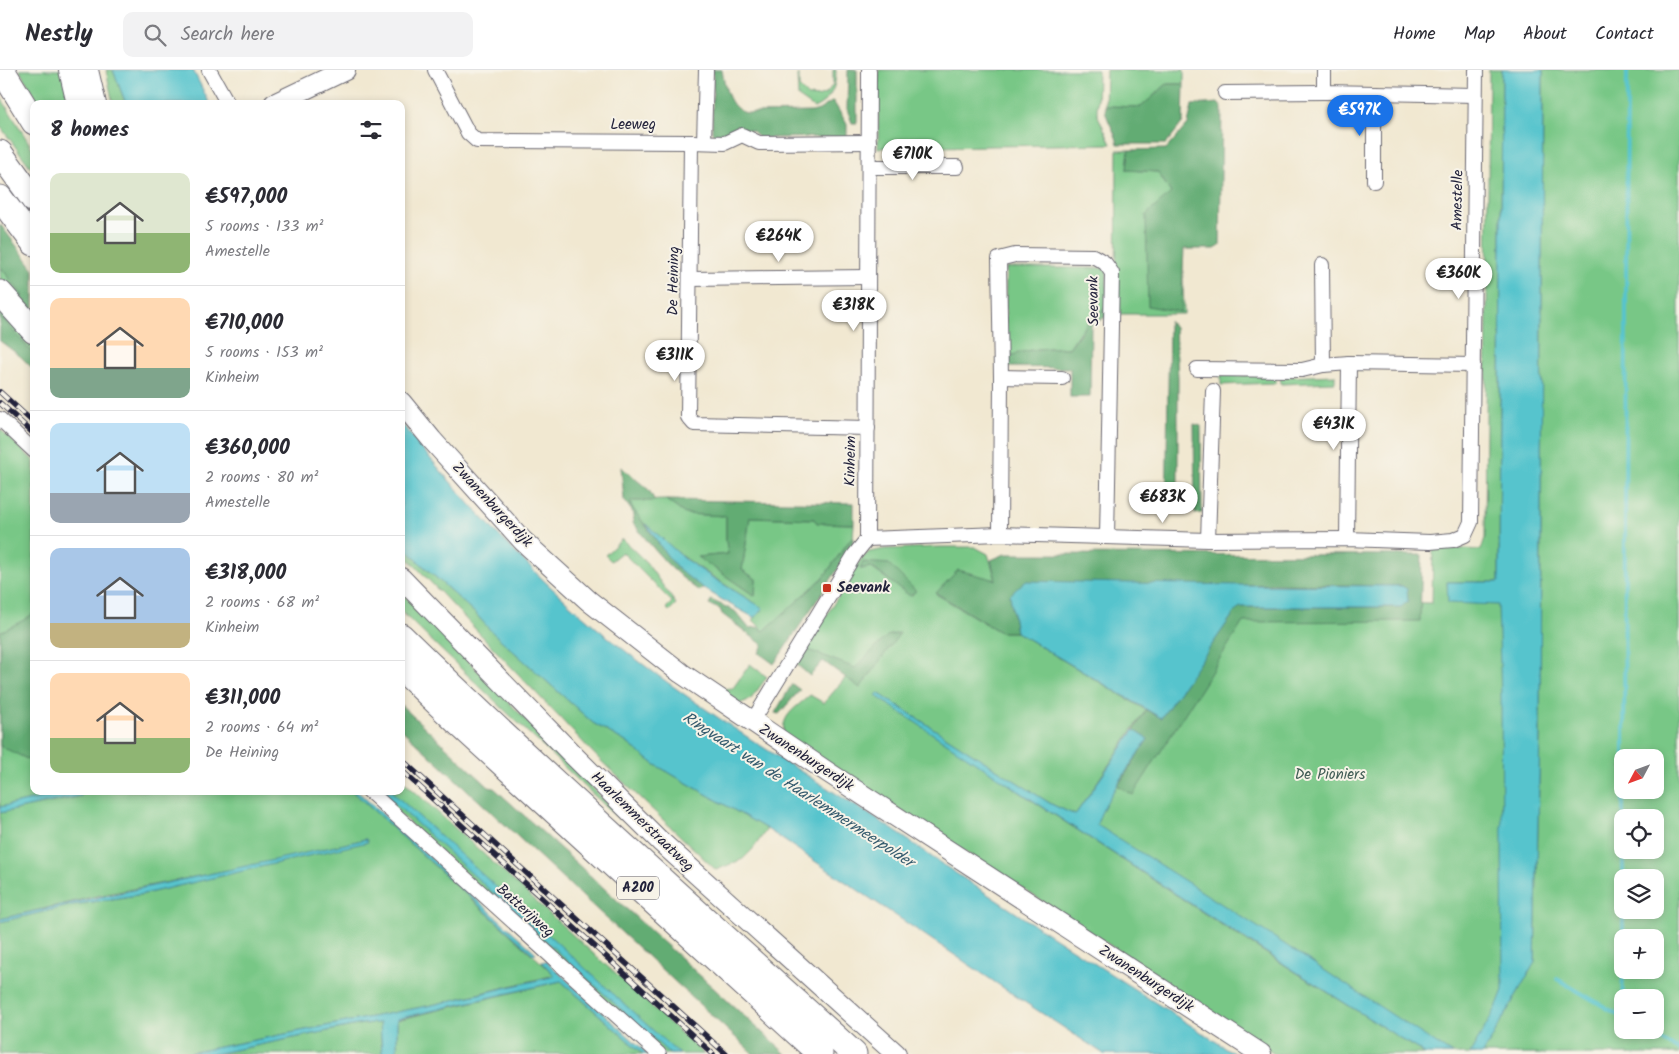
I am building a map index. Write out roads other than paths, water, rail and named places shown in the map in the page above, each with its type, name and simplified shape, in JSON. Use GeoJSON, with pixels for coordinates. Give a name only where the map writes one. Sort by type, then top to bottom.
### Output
{"type":"FeatureCollection","features":[{"type":"Feature","properties":{"kind":"highway"},"geometry":{"type":"LineString","coordinates":[[2,70],[30,116]]}},
{"type":"Feature","properties":{"kind":"highway"},"geometry":{"type":"LineString","coordinates":[[0,153],[30,194]]}},
{"type":"Feature","properties":{"kind":"highway"},"geometry":{"type":"LineString","coordinates":[[0,198],[30,238]]}},
{"type":"Feature","properties":{"kind":"highway"},"geometry":{"type":"LineString","coordinates":[[0,293],[30,327]]}},
{"type":"Feature","properties":{"kind":"highway","name":"A200"},"geometry":{"type":"LineString","coordinates":[[405,640],[582,806],[854,1054]]}},
{"type":"Feature","properties":{"kind":"highway","name":"A200"},"geometry":{"type":"LineString","coordinates":[[405,672],[456,721],[820,1054]]}},
{"type":"Feature","properties":{"kind":"highway","name":"A200"},"geometry":{"type":"LineString","coordinates":[[405,680],[456,721]]}},
{"type":"Feature","properties":{"kind":"street"},"geometry":{"type":"LineString","coordinates":[[69,70],[76,100]]}},
{"type":"Feature","properties":{"kind":"street"},"geometry":{"type":"LineString","coordinates":[[88,70],[95,100]]}},
{"type":"Feature","properties":{"kind":"street"},"geometry":{"type":"LineString","coordinates":[[209,70],[226,100]]}},
{"type":"Feature","properties":{"kind":"street"},"geometry":{"type":"LineString","coordinates":[[282,100],[345,70]]}},
{"type":"Feature","properties":{"kind":"street","name":"Leeweg"},"geometry":{"type":"LineString","coordinates":[[435,70],[468,133],[478,142],[725,143],[742,135],[759,143],[869,142]]}},
{"type":"Feature","properties":{"kind":"street","name":"De Heining"},"geometry":{"type":"LineString","coordinates":[[706,70],[698,142],[690,279],[688,417],[694,424],[868,428]]}},
{"type":"Feature","properties":{"kind":"street","name":"Kinheim"},"geometry":{"type":"LineString","coordinates":[[866,540],[869,70]]}},
{"type":"Feature","properties":{"kind":"street"},"geometry":{"type":"LineString","coordinates":[[1324,70],[1324,92]]}},
{"type":"Feature","properties":{"kind":"street","name":"Amestelle"},"geometry":{"type":"LineString","coordinates":[[1347,538],[1430,542],[1453,540],[1465,535],[1471,522],[1476,70]]}},
{"type":"Feature","properties":{"kind":"street"},"geometry":{"type":"LineString","coordinates":[[1225,93],[1324,92],[1475,95]]}},
{"type":"Feature","properties":{"kind":"street"},"geometry":{"type":"LineString","coordinates":[[1374,93],[1374,181]]}},
{"type":"Feature","properties":{"kind":"street"},"geometry":{"type":"LineString","coordinates":[[869,167],[957,167]]}},
{"type":"Feature","properties":{"kind":"street","name":"Seevank"},"geometry":{"type":"LineString","coordinates":[[1000,534],[1001,377],[999,259],[1015,255],[1093,256],[1105,262],[1112,273],[1108,537]]}},
{"type":"Feature","properties":{"kind":"street"},"geometry":{"type":"LineString","coordinates":[[1322,266],[1323,364]]}},
{"type":"Feature","properties":{"kind":"street"},"geometry":{"type":"LineString","coordinates":[[690,279],[868,277]]}},
{"type":"Feature","properties":{"kind":"street"},"geometry":{"type":"LineString","coordinates":[[1197,369],[1302,370],[1323,364],[1349,363],[1473,365]]}},
{"type":"Feature","properties":{"kind":"street"},"geometry":{"type":"LineString","coordinates":[[752,722],[855,554],[866,540],[1000,534],[1208,540],[1347,538],[1349,363]]}},
{"type":"Feature","properties":{"kind":"street"},"geometry":{"type":"LineString","coordinates":[[1001,377],[1062,378]]}},
{"type":"Feature","properties":{"kind":"street"},"geometry":{"type":"LineString","coordinates":[[1208,540],[1213,391]]}},
{"type":"Feature","properties":{"kind":"street","name":"Zwanenburgerdijk"},"geometry":{"type":"LineString","coordinates":[[405,407],[432,440],[531,548],[589,601],[681,673],[752,722],[1260,1054]]}},
{"type":"Feature","properties":{"kind":"street"},"geometry":{"type":"LineString","coordinates":[[0,420],[30,447]]}},
{"type":"Feature","properties":{"kind":"street","name":"Haarlemmerstraatweg"},"geometry":{"type":"LineString","coordinates":[[405,582],[574,756],[660,841],[896,1054]]}},
{"type":"Feature","properties":{"kind":"street","name":"Batterijweg"},"geometry":{"type":"LineString","coordinates":[[374,795],[659,1054]]}},
{"type":"Feature","properties":{"kind":"water"},"geometry":{"type":"Polygon","coordinates":[[[113,70],[193,70],[208,100],[124,100],[113,70]]]}},
{"type":"Feature","properties":{"kind":"water"},"geometry":{"type":"Polygon","coordinates":[[[1502,70],[1543,70],[1540,735],[1535,962],[1483,1054],[1470,1054],[1496,1008],[1503,990],[1501,696],[1498,605],[1448,603],[1447,582],[1499,582],[1502,70]]]}},
{"type":"Feature","properties":{"kind":"water","name":"Ringvaart van de Haarlemmermeerpolder"},"geometry":{"type":"Polygon","coordinates":[[[405,428],[470,505],[519,557],[571,606],[632,656],[739,731],[1235,1054],[1104,1054],[767,829],[654,764],[626,742],[593,723],[492,632],[476,614],[405,547],[405,428]]]}},
{"type":"Feature","properties":{"kind":"water"},"geometry":{"type":"Polygon","coordinates":[[[646,524],[685,559],[763,608],[755,618],[695,582],[673,563],[646,524]]]}},
{"type":"Feature","properties":{"kind":"water"},"geometry":{"type":"Polygon","coordinates":[[[1025,581],[1402,586],[1407,589],[1408,601],[1401,607],[1240,607],[1161,718],[1016,632],[1010,595],[1025,581]]]}},
{"type":"Feature","properties":{"kind":"water"},"geometry":{"type":"Polygon","coordinates":[[[878,693],[1051,804],[1075,815],[1134,730],[1148,739],[1111,794],[1097,825],[1275,938],[1452,1054],[1425,1054],[1013,787],[876,696],[878,693]]]}},
{"type":"Feature","properties":{"kind":"water"},"geometry":{"type":"Polygon","coordinates":[[[54,795],[82,795],[0,813],[0,807],[54,795]]]}},
{"type":"Feature","properties":{"kind":"water"},"geometry":{"type":"Polygon","coordinates":[[[356,795],[361,795],[536,953],[533,954],[356,795]]]}},
{"type":"Feature","properties":{"kind":"water"},"geometry":{"type":"Polygon","coordinates":[[[385,795],[395,795],[679,1054],[670,1054],[385,795]]]}},
{"type":"Feature","properties":{"kind":"water"},"geometry":{"type":"Polygon","coordinates":[[[366,839],[368,842],[144,894],[73,905],[0,922],[0,919],[366,839]]]}},
{"type":"Feature","properties":{"kind":"water"},"geometry":{"type":"Polygon","coordinates":[[[546,961],[648,1054],[643,1054],[561,981],[397,1019],[397,1054],[382,1054],[380,1023],[362,1024],[215,1054],[184,1054],[432,1005],[555,976],[542,962],[546,961]]]}},
{"type":"Feature","properties":{"kind":"waterway"},"geometry":{"type":"LineString","coordinates":[[1624,749],[1627,70]]}},
{"type":"Feature","properties":{"kind":"waterway"},"geometry":{"type":"LineString","coordinates":[[1623,799],[1623,809]]}},
{"type":"Feature","properties":{"kind":"waterway"},"geometry":{"type":"LineString","coordinates":[[1623,859],[1623,869]]}},
{"type":"Feature","properties":{"kind":"waterway"},"geometry":{"type":"LineString","coordinates":[[1623,919],[1623,929]]}},
{"type":"Feature","properties":{"kind":"waterway"},"geometry":{"type":"LineString","coordinates":[[1557,979],[1614,1012]]}},
{"type":"Feature","properties":{"kind":"waterway"},"geometry":{"type":"LineString","coordinates":[[1622,989],[1623,979]]}},
{"type":"Feature","properties":{"kind":"waterway"},"geometry":{"type":"LineString","coordinates":[[1660,1039],[1679,1050]]}},
{"type":"Feature","properties":{"kind":"railway"},"geometry":{"type":"LineString","coordinates":[[0,392],[30,419]]}},
{"type":"Feature","properties":{"kind":"railway"},"geometry":{"type":"LineString","coordinates":[[0,403],[30,430]]}},
{"type":"Feature","properties":{"kind":"railway"},"geometry":{"type":"LineString","coordinates":[[405,763],[726,1054]]}},
{"type":"Feature","properties":{"kind":"railway"},"geometry":{"type":"LineString","coordinates":[[405,774],[713,1054]]}},
{"type":"Feature","properties":{"kind":"place","name":"Seevank"},"geometry":{"type":"Point","coordinates":[827,588]}},
{"type":"Feature","properties":{"kind":"park label","name":"De Pioniers"},"geometry":{"type":"Point","coordinates":[1330,775]}}]}
